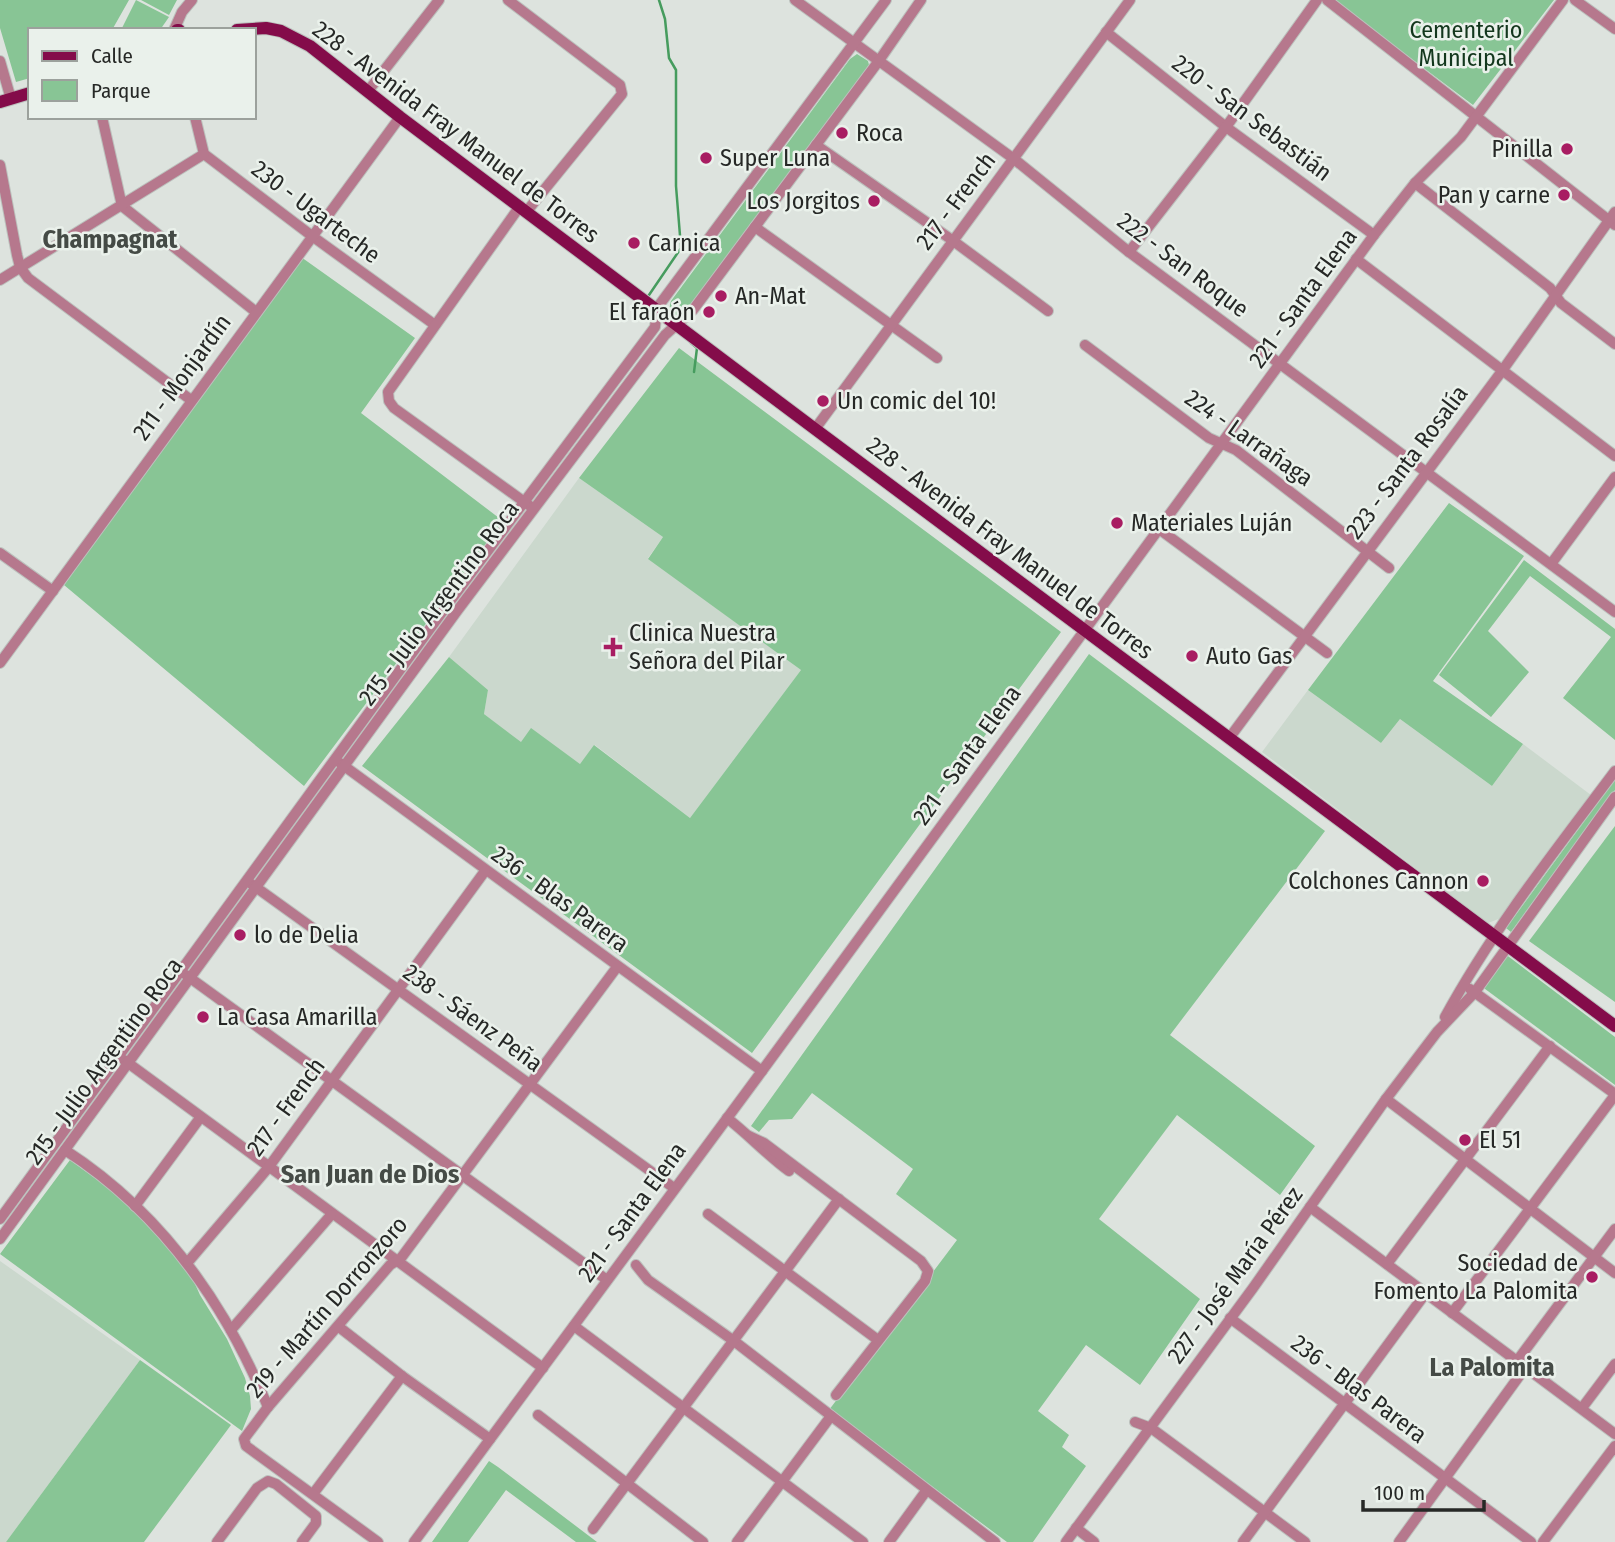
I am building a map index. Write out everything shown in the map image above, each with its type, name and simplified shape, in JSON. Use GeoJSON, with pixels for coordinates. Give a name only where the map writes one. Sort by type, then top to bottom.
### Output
{"type":"FeatureCollection","features":[{"type":"Feature","properties":{"kind":"main road","name":"228 - Avenida Fray Manuel de Torres"},"geometry":{"type":"LineString","coordinates":[[256,29],[281,31],[300,40],[815,429],[1615,1026]]}},
{"type":"Feature","properties":{"kind":"main road"},"geometry":{"type":"LineString","coordinates":[[6,100],[28,94]]}},
{"type":"Feature","properties":{"kind":"street"},"geometry":{"type":"LineString","coordinates":[[179,28],[182,12],[192,0]]}},
{"type":"Feature","properties":{"kind":"street"},"geometry":{"type":"LineString","coordinates":[[368,91],[439,0]]}},
{"type":"Feature","properties":{"kind":"street"},"geometry":{"type":"LineString","coordinates":[[508,0],[620,85],[622,94],[523,208],[435,324],[388,392],[388,401],[535,510]]}},
{"type":"Feature","properties":{"kind":"street","name":"222 - San Roque"},"geometry":{"type":"LineString","coordinates":[[795,0],[1014,159],[1129,252],[1615,612]]}},
{"type":"Feature","properties":{"kind":"street","name":"215 - Julio Argentino Roca"},"geometry":{"type":"LineString","coordinates":[[0,1239],[9,1206],[65,1150],[128,1064],[186,974],[655,327],[657,308],[886,0]]}},
{"type":"Feature","properties":{"kind":"street","name":"215 - Julio Argentino Roca"},"geometry":{"type":"LineString","coordinates":[[340,763],[535,510],[665,334],[694,310],[921,0]]}},
{"type":"Feature","properties":{"kind":"street","name":"217 - French"},"geometry":{"type":"LineString","coordinates":[[815,429],[1130,0]]}},
{"type":"Feature","properties":{"kind":"street"},"geometry":{"type":"LineString","coordinates":[[1129,252],[1226,127],[1317,0]]}},
{"type":"Feature","properties":{"kind":"street"},"geometry":{"type":"LineString","coordinates":[[1327,0],[1475,117],[1613,219]]}},
{"type":"Feature","properties":{"kind":"street","name":"221 - Santa Elena"},"geometry":{"type":"LineString","coordinates":[[414,1542],[1281,365],[1356,259],[1415,183],[1461,137],[1563,0]]}},
{"type":"Feature","properties":{"kind":"street"},"geometry":{"type":"LineString","coordinates":[[1575,0],[1615,29]]}},
{"type":"Feature","properties":{"kind":"street","name":"220 - San Sebastián"},"geometry":{"type":"LineString","coordinates":[[1106,32],[1226,127],[1374,235]]}},
{"type":"Feature","properties":{"kind":"street"},"geometry":{"type":"LineString","coordinates":[[0,61],[6,100]]}},
{"type":"Feature","properties":{"kind":"street","name":"211 - Monjardín"},"geometry":{"type":"LineString","coordinates":[[0,663],[400,117]]}},
{"type":"Feature","properties":{"kind":"street"},"geometry":{"type":"LineString","coordinates":[[102,119],[122,206],[256,312]]}},
{"type":"Feature","properties":{"kind":"street"},"geometry":{"type":"LineString","coordinates":[[0,280],[204,153],[196,119]]}},
{"type":"Feature","properties":{"kind":"street"},"geometry":{"type":"LineString","coordinates":[[816,145],[1048,311]]}},
{"type":"Feature","properties":{"kind":"street","name":"230 - Ugarteche"},"geometry":{"type":"LineString","coordinates":[[204,153],[312,236],[435,324]]}},
{"type":"Feature","properties":{"kind":"street"},"geometry":{"type":"LineString","coordinates":[[0,165],[20,267],[35,285],[191,400]]}},
{"type":"Feature","properties":{"kind":"street"},"geometry":{"type":"LineString","coordinates":[[1415,183],[1550,288],[1561,303],[1615,344]]}},
{"type":"Feature","properties":{"kind":"street","name":"223 - Santa Rosalía"},"geometry":{"type":"LineString","coordinates":[[1230,737],[1613,219]]}},
{"type":"Feature","properties":{"kind":"street"},"geometry":{"type":"LineString","coordinates":[[755,227],[937,358]]}},
{"type":"Feature","properties":{"kind":"street"},"geometry":{"type":"LineString","coordinates":[[1356,259],[1615,456]]}},
{"type":"Feature","properties":{"kind":"street","name":"224 - Larrañaga"},"geometry":{"type":"LineString","coordinates":[[1085,345],[1209,438],[1236,450],[1389,568]]}},
{"type":"Feature","properties":{"kind":"street"},"geometry":{"type":"LineString","coordinates":[[1551,565],[1615,477]]}},
{"type":"Feature","properties":{"kind":"street"},"geometry":{"type":"LineString","coordinates":[[1159,529],[1327,653]]}},
{"type":"Feature","properties":{"kind":"street"},"geometry":{"type":"LineString","coordinates":[[0,553],[53,591]]}},
{"type":"Feature","properties":{"kind":"street","name":"236 - Blas Parera"},"geometry":{"type":"LineString","coordinates":[[340,763],[762,1071]]}},
{"type":"Feature","properties":{"kind":"street","name":"227 - José María Pérez"},"geometry":{"type":"LineString","coordinates":[[1437,1032],[1494,935],[1615,771]]}},
{"type":"Feature","properties":{"kind":"street","name":"227 - José María Pérez"},"geometry":{"type":"LineString","coordinates":[[1066,1542],[1151,1428],[1386,1099],[1437,1032],[1475,992],[1615,797]]}},
{"type":"Feature","properties":{"kind":"street","name":"217 - French"},"geometry":{"type":"LineString","coordinates":[[188,1262],[268,1168],[485,871]]}},
{"type":"Feature","properties":{"kind":"street","name":"238 - Sáenz Peña"},"geometry":{"type":"LineString","coordinates":[[251,884],[674,1188]]}},
{"type":"Feature","properties":{"kind":"street","name":"219 - Martín Dorronzoro"},"geometry":{"type":"LineString","coordinates":[[313,1494],[246,1446],[244,1439],[268,1408],[401,1258],[617,967]]}},
{"type":"Feature","properties":{"kind":"street"},"geometry":{"type":"LineString","coordinates":[[186,974],[607,1280]]}},
{"type":"Feature","properties":{"kind":"street","name":"215 - Julio Argentino Roca"},"geometry":{"type":"LineString","coordinates":[[0,1219],[119,1056],[186,974]]}},
{"type":"Feature","properties":{"kind":"street"},"geometry":{"type":"LineString","coordinates":[[1452,1312],[1615,1095],[1464,984]]}},
{"type":"Feature","properties":{"kind":"street"},"geometry":{"type":"LineString","coordinates":[[1387,1264],[1550,1046]]}},
{"type":"Feature","properties":{"kind":"street"},"geometry":{"type":"LineString","coordinates":[[119,1056],[331,1215],[542,1368]]}},
{"type":"Feature","properties":{"kind":"street"},"geometry":{"type":"LineString","coordinates":[[1386,1099],[1615,1273]]}},
{"type":"Feature","properties":{"kind":"street"},"geometry":{"type":"LineString","coordinates":[[135,1206],[200,1118]]}},
{"type":"Feature","properties":{"kind":"street"},"geometry":{"type":"LineString","coordinates":[[727,1118],[768,1156],[837,1202],[923,1271],[925,1281],[836,1395]]}},
{"type":"Feature","properties":{"kind":"street"},"geometry":{"type":"LineString","coordinates":[[65,1150],[95,1171],[135,1206],[188,1262],[232,1330],[268,1408]]}},
{"type":"Feature","properties":{"kind":"street"},"geometry":{"type":"LineString","coordinates":[[593,1530],[837,1202]]}},
{"type":"Feature","properties":{"kind":"street"},"geometry":{"type":"LineString","coordinates":[[1310,1207],[1615,1434]]}},
{"type":"Feature","properties":{"kind":"street"},"geometry":{"type":"LineString","coordinates":[[708,1214],[878,1340]]}},
{"type":"Feature","properties":{"kind":"street"},"geometry":{"type":"LineString","coordinates":[[232,1330],[331,1215]]}},
{"type":"Feature","properties":{"kind":"street"},"geometry":{"type":"LineString","coordinates":[[1399,1542],[1615,1229]]}},
{"type":"Feature","properties":{"kind":"street"},"geometry":{"type":"LineString","coordinates":[[625,1256],[648,1280],[736,1339],[926,1491],[996,1542]]}},
{"type":"Feature","properties":{"kind":"street"},"geometry":{"type":"LineString","coordinates":[[1243,1542],[1426,1294]]}},
{"type":"Feature","properties":{"kind":"street","name":"236 - Blas Parera"},"geometry":{"type":"LineString","coordinates":[[1230,1318],[1531,1542]]}},
{"type":"Feature","properties":{"kind":"street"},"geometry":{"type":"LineString","coordinates":[[574,1326],[863,1542]]}},
{"type":"Feature","properties":{"kind":"street"},"geometry":{"type":"LineString","coordinates":[[339,1327],[490,1439]]}},
{"type":"Feature","properties":{"kind":"street"},"geometry":{"type":"LineString","coordinates":[[1582,1408],[1615,1364]]}},
{"type":"Feature","properties":{"kind":"street"},"geometry":{"type":"LineString","coordinates":[[378,1542],[313,1494],[402,1376]]}},
{"type":"Feature","properties":{"kind":"street"},"geometry":{"type":"LineString","coordinates":[[538,1415],[703,1542]]}},
{"type":"Feature","properties":{"kind":"street"},"geometry":{"type":"LineString","coordinates":[[737,1542],[831,1416]]}},
{"type":"Feature","properties":{"kind":"street"},"geometry":{"type":"LineString","coordinates":[[1135,1422],[1151,1428],[1305,1542]]}},
{"type":"Feature","properties":{"kind":"street"},"geometry":{"type":"LineString","coordinates":[[1543,1542],[1615,1446]]}},
{"type":"Feature","properties":{"kind":"street"},"geometry":{"type":"LineString","coordinates":[[218,1542],[257,1488],[268,1481],[276,1484],[316,1516],[316,1524],[302,1542]]}},
{"type":"Feature","properties":{"kind":"street"},"geometry":{"type":"LineString","coordinates":[[889,1542],[926,1491]]}},
{"type":"Feature","properties":{"kind":"street"},"geometry":{"type":"LineString","coordinates":[[1076,1528],[1094,1542]]}},
{"type":"Feature","properties":{"kind":"shaded area","name":"Clinica Nuestra Señora del Pilar"},"geometry":{"type":"Polygon","coordinates":[[[579,478],[663,537],[648,558],[801,670],[690,818],[595,745],[580,764],[531,729],[521,743],[484,714],[488,690],[449,657],[579,478]]]}},
{"type":"Feature","properties":{"kind":"shaded area"},"geometry":{"type":"Polygon","coordinates":[[[1308,690],[1381,743],[1400,719],[1492,786],[1523,744],[1591,795],[1501,918],[1488,923],[1262,752],[1308,690]]]}},
{"type":"Feature","properties":{"kind":"shaded area"},"geometry":{"type":"Polygon","coordinates":[[[0,1261],[140,1360],[6,1542],[0,1542],[0,1261]]]}},
{"type":"Feature","properties":{"kind":"green space"},"geometry":{"type":"Polygon","coordinates":[[[0,0],[129,0],[113,28],[28,28],[28,79],[16,82],[0,28],[0,0]]]}},
{"type":"Feature","properties":{"kind":"green space"},"geometry":{"type":"Polygon","coordinates":[[[136,0],[169,17],[161,28],[122,28],[136,0]]]}},
{"type":"Feature","properties":{"kind":"green space"},"geometry":{"type":"Polygon","coordinates":[[[141,0],[177,0],[169,15],[141,0]]]}},
{"type":"Feature","properties":{"kind":"green space","name":"Cementerio Municipal"},"geometry":{"type":"Polygon","coordinates":[[[1333,0],[1554,0],[1473,105],[1333,0]]]}},
{"type":"Feature","properties":{"kind":"green space"},"geometry":{"type":"Polygon","coordinates":[[[857,54],[868,61],[869,65],[690,311],[679,316],[674,314],[670,309],[671,301],[850,59],[857,54]]]}},
{"type":"Feature","properties":{"kind":"green space"},"geometry":{"type":"Polygon","coordinates":[[[301,257],[415,338],[361,413],[503,521],[304,786],[64,585],[301,257]]]}},
{"type":"Feature","properties":{"kind":"green space"},"geometry":{"type":"Polygon","coordinates":[[[679,348],[1061,632],[752,1053],[362,766],[449,657],[488,690],[484,714],[521,742],[531,728],[580,764],[594,745],[690,818],[801,670],[648,559],[663,537],[579,478],[679,348]]]}},
{"type":"Feature","properties":{"kind":"green space"},"geometry":{"type":"Polygon","coordinates":[[[1449,503],[1524,556],[1433,681],[1523,744],[1492,786],[1400,719],[1381,743],[1308,690],[1449,503]]]}},
{"type":"Feature","properties":{"kind":"green space"},"geometry":{"type":"Polygon","coordinates":[[[1524,560],[1615,629],[1615,740],[1563,698],[1611,637],[1530,576],[1488,631],[1529,672],[1491,717],[1439,675],[1524,560]]]}},
{"type":"Feature","properties":{"kind":"green space"},"geometry":{"type":"Polygon","coordinates":[[[1089,654],[1325,831],[1170,1035],[1315,1146],[1280,1195],[1177,1115],[1099,1219],[1200,1299],[1140,1385],[1086,1345],[1038,1411],[1069,1435],[1062,1447],[1086,1466],[1033,1542],[1007,1542],[829,1410],[957,1240],[896,1194],[913,1169],[812,1093],[792,1119],[769,1120],[759,1132],[751,1126],[1089,654]]]}},
{"type":"Feature","properties":{"kind":"green space"},"geometry":{"type":"Polygon","coordinates":[[[1615,779],[1615,790],[1511,932],[1506,928],[1615,779]]]}},
{"type":"Feature","properties":{"kind":"green space"},"geometry":{"type":"Polygon","coordinates":[[[1615,826],[1615,1002],[1529,941],[1615,826]]]}},
{"type":"Feature","properties":{"kind":"green space"},"geometry":{"type":"Polygon","coordinates":[[[1500,950],[1615,1037],[1615,1085],[1477,983],[1500,950]]]}},
{"type":"Feature","properties":{"kind":"green space"},"geometry":{"type":"Polygon","coordinates":[[[70,1160],[114,1192],[154,1229],[191,1275],[227,1339],[245,1378],[251,1409],[242,1431],[0,1254],[70,1160]]]}},
{"type":"Feature","properties":{"kind":"green space"},"geometry":{"type":"Polygon","coordinates":[[[140,1360],[231,1425],[144,1542],[6,1542],[140,1360]]]}},
{"type":"Feature","properties":{"kind":"green space"},"geometry":{"type":"Polygon","coordinates":[[[489,1461],[597,1542],[576,1542],[506,1490],[468,1542],[432,1542],[489,1461]]]}},
{"type":"Feature","properties":{"kind":"waterway"},"geometry":{"type":"LineString","coordinates":[[649,295],[681,248],[676,186],[676,70],[669,58],[665,19],[659,0]]}},
{"type":"Feature","properties":{"kind":"waterway"},"geometry":{"type":"LineString","coordinates":[[691,343],[697,348],[694,372]]}},
{"type":"Feature","properties":{"kind":"place","name":"Roca"},"geometry":{"type":"Point","coordinates":[842,133]}},
{"type":"Feature","properties":{"kind":"place","name":"Pinilla"},"geometry":{"type":"Point","coordinates":[1567,149]}},
{"type":"Feature","properties":{"kind":"place","name":"Super Luna"},"geometry":{"type":"Point","coordinates":[706,158]}},
{"type":"Feature","properties":{"kind":"place","name":"Pan y carne"},"geometry":{"type":"Point","coordinates":[1564,195]}},
{"type":"Feature","properties":{"kind":"place","name":"Los Jorgitos"},"geometry":{"type":"Point","coordinates":[874,201]}},
{"type":"Feature","properties":{"kind":"place","name":"Carnica"},"geometry":{"type":"Point","coordinates":[634,243]}},
{"type":"Feature","properties":{"kind":"place","name":"An-Mat"},"geometry":{"type":"Point","coordinates":[721,296]}},
{"type":"Feature","properties":{"kind":"place","name":"El faraón"},"geometry":{"type":"Point","coordinates":[709,312]}},
{"type":"Feature","properties":{"kind":"place","name":"Un comic del 10!"},"geometry":{"type":"Point","coordinates":[823,401]}},
{"type":"Feature","properties":{"kind":"place","name":"Materiales Luján"},"geometry":{"type":"Point","coordinates":[1117,523]}},
{"type":"Feature","properties":{"kind":"place","name":"Clinica Nuestra Señora del Pilar"},"geometry":{"type":"Point","coordinates":[613,647]}},
{"type":"Feature","properties":{"kind":"place","name":"Auto Gas"},"geometry":{"type":"Point","coordinates":[1192,656]}},
{"type":"Feature","properties":{"kind":"place","name":"Colchones Cannon"},"geometry":{"type":"Point","coordinates":[1483,881]}},
{"type":"Feature","properties":{"kind":"place","name":"lo de Delia"},"geometry":{"type":"Point","coordinates":[240,935]}},
{"type":"Feature","properties":{"kind":"place","name":"La Casa Amarilla"},"geometry":{"type":"Point","coordinates":[203,1017]}},
{"type":"Feature","properties":{"kind":"place","name":"El 51"},"geometry":{"type":"Point","coordinates":[1465,1140]}},
{"type":"Feature","properties":{"kind":"place","name":"Sociedad de Fomento La Palomita"},"geometry":{"type":"Point","coordinates":[1592,1277]}},
{"type":"Feature","properties":{"kind":"district","name":"Champagnat"},"geometry":{"type":"Point","coordinates":[110,239]}},
{"type":"Feature","properties":{"kind":"district","name":"San Juan de Dios"},"geometry":{"type":"Point","coordinates":[370,1174]}},
{"type":"Feature","properties":{"kind":"district","name":"La Palomita"},"geometry":{"type":"Point","coordinates":[1492,1367]}}]}
